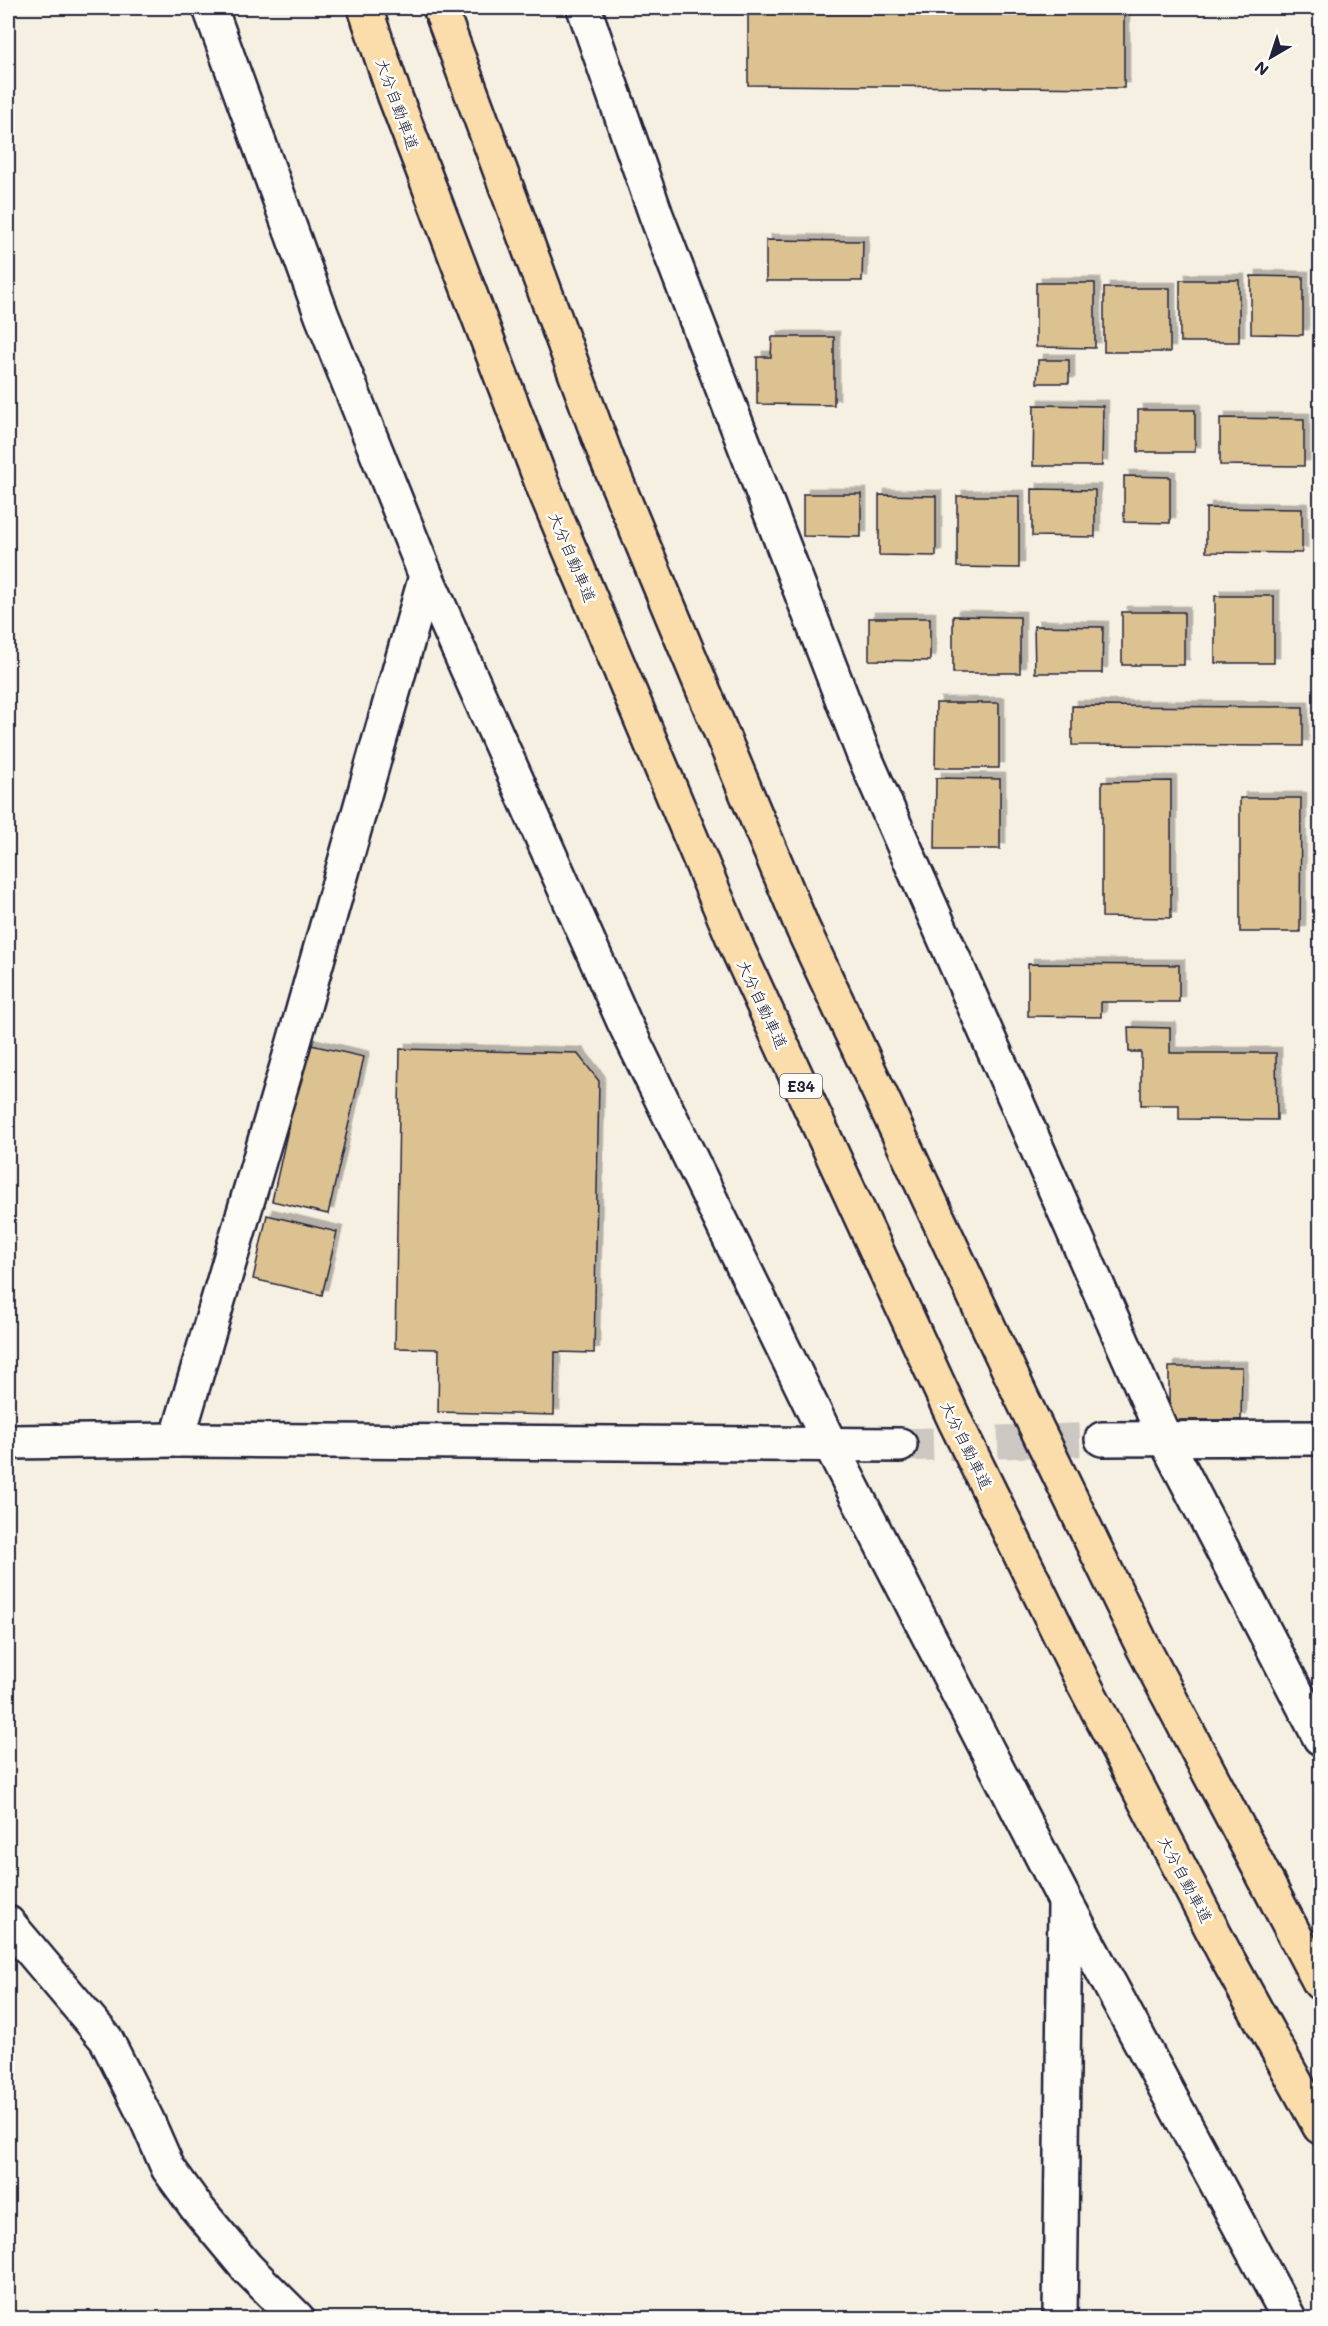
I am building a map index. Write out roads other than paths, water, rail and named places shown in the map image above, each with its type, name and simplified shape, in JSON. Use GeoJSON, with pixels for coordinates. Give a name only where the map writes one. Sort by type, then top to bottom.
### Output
{"type":"FeatureCollection","features":[{"type":"Feature","properties":{"kind":"highway","name":"大分自動車道"},"geometry":{"type":"LineString","coordinates":[[365,8],[394,94],[543,486],[739,952],[956,1423],[1082,1680],[1227,1958],[1320,2127]]}},
{"type":"Feature","properties":{"kind":"highway"},"geometry":{"type":"LineString","coordinates":[[440,8],[607,459],[803,929],[1021,1396],[1144,1649],[1320,1983]]}},
{"type":"Feature","properties":{"kind":"street"},"geometry":{"type":"LineString","coordinates":[[210,8],[322,316],[426,576],[624,1022],[830,1444],[1065,1901],[1289,2319]]}},
{"type":"Feature","properties":{"kind":"street"},"geometry":{"type":"LineString","coordinates":[[584,8],[656,215],[863,753],[1165,1439],[1320,1738]]}},
{"type":"Feature","properties":{"kind":"street"},"geometry":{"type":"LineString","coordinates":[[177,1440],[297,1031],[426,576]]}},
{"type":"Feature","properties":{"kind":"street"},"geometry":{"type":"LineString","coordinates":[[1102,1439],[1320,1438]]}},
{"type":"Feature","properties":{"kind":"street"},"geometry":{"type":"LineString","coordinates":[[8,1442],[177,1440],[900,1445]]}},
{"type":"Feature","properties":{"kind":"street"},"geometry":{"type":"LineString","coordinates":[[1060,2319],[1065,1901]]}},
{"type":"Feature","properties":{"kind":"street"},"geometry":{"type":"LineString","coordinates":[[8,1923],[106,2039],[168,2168],[197,2208],[248,2268],[297,2319]]}},
{"type":"Feature","properties":{"kind":"tunnel"},"geometry":{"type":"LineString","coordinates":[[900,1445],[1102,1439]]}}]}
